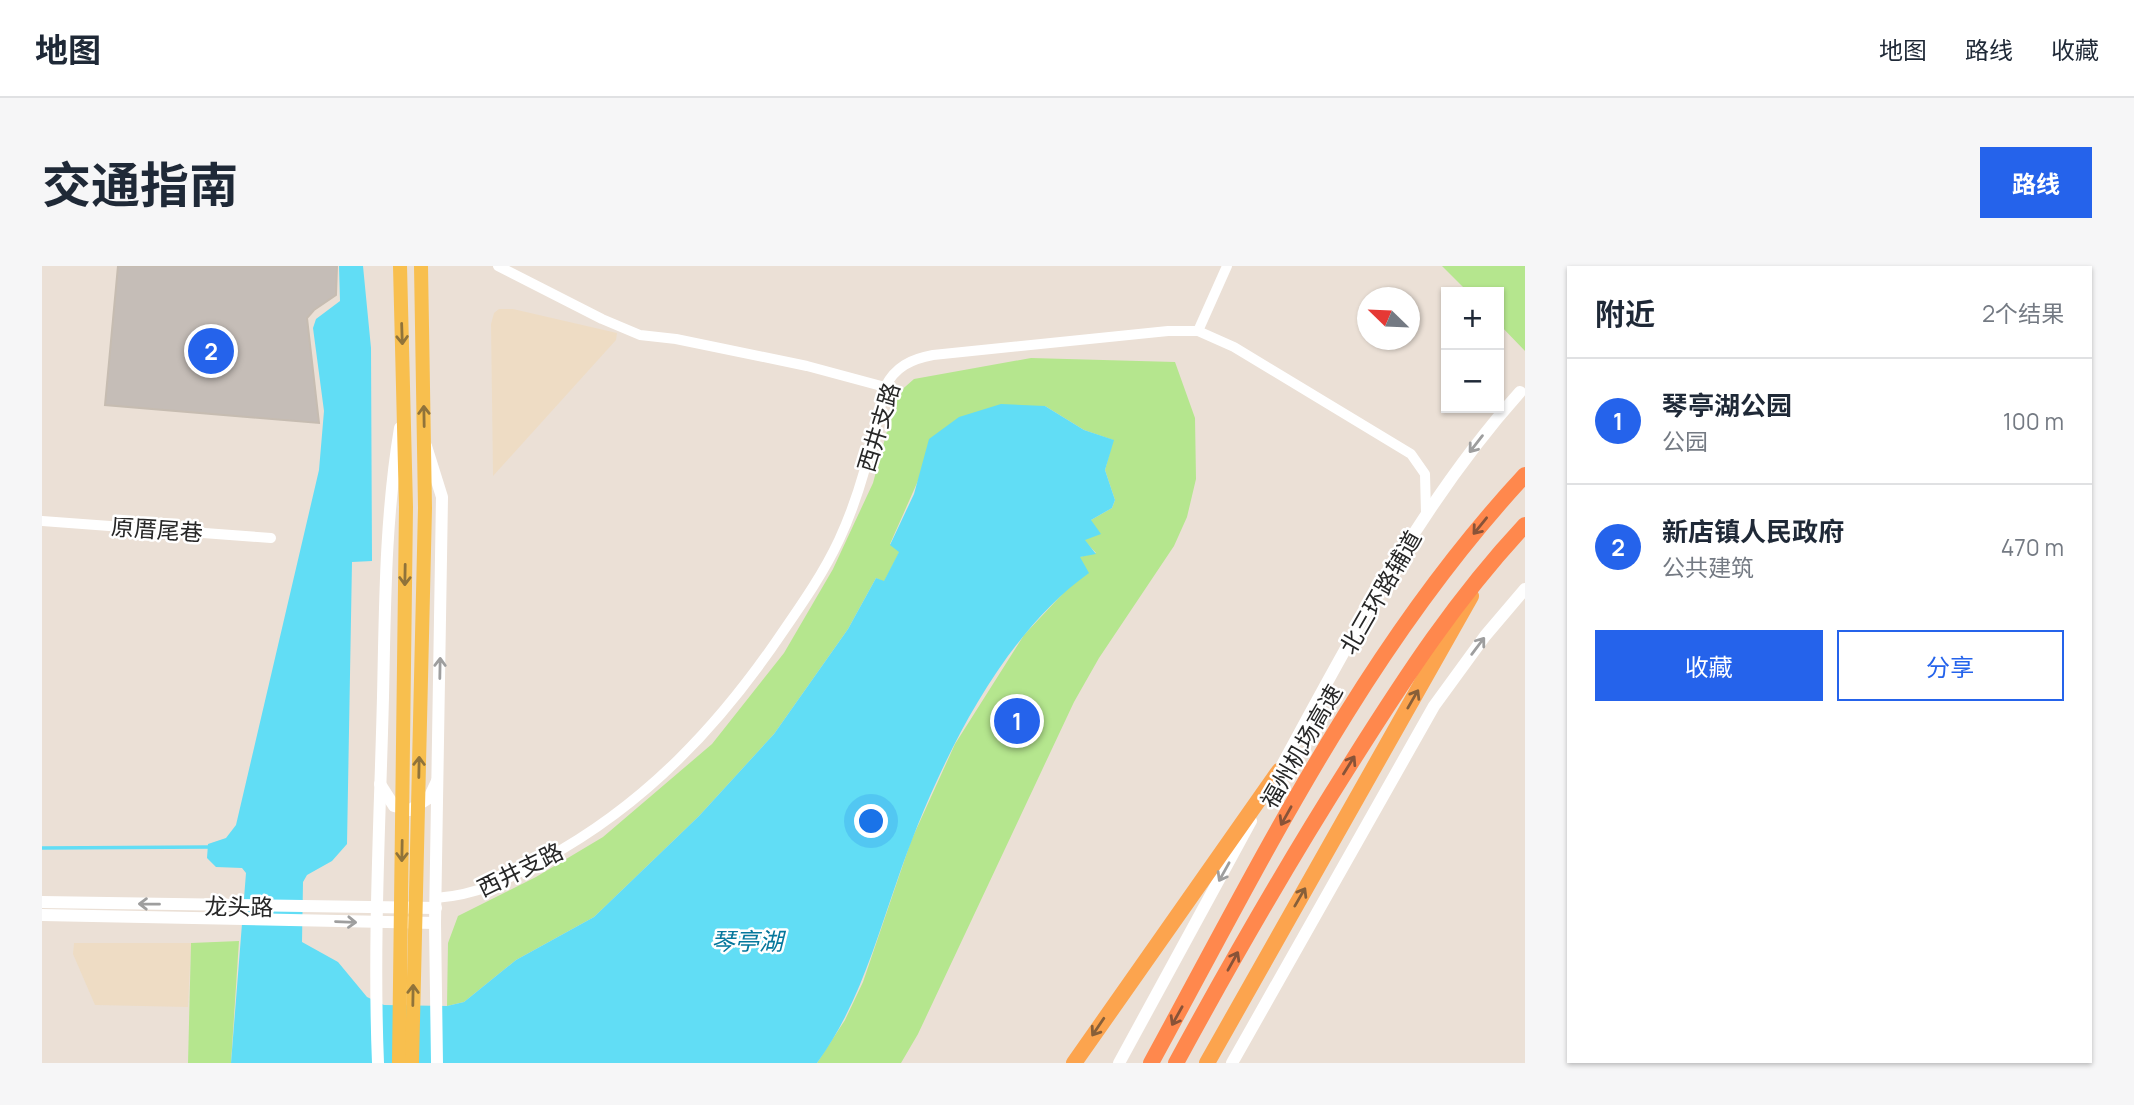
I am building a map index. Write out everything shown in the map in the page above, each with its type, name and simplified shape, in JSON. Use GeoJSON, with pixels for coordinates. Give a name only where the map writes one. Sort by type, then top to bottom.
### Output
{"type":"FeatureCollection","features":[{"type":"Feature","properties":{"kind":"highway","name":"福州机场高速"},"geometry":{"type":"LineString","coordinates":[[1152,1063],[1327,741],[1414,608],[1525,475]]}},
{"type":"Feature","properties":{"kind":"highway"},"geometry":{"type":"LineString","coordinates":[[1178,1059],[1319,814],[1442,622],[1486,567],[1525,525]]}},
{"type":"Feature","properties":{"kind":"highway"},"geometry":{"type":"LineString","coordinates":[[1207,1063],[1486,567]]}},
{"type":"Feature","properties":{"kind":"highway"},"geometry":{"type":"LineString","coordinates":[[1074,1063],[1279,771]]}},
{"type":"Feature","properties":{"kind":"main road"},"geometry":{"type":"LineString","coordinates":[[399,1063],[406,507],[400,266]]}},
{"type":"Feature","properties":{"kind":"main road"},"geometry":{"type":"LineString","coordinates":[[412,1063],[425,509],[421,266]]}},
{"type":"Feature","properties":{"kind":"main road","name":"北三环路辅道"},"geometry":{"type":"LineString","coordinates":[[1119,1063],[1279,771],[1426,513],[1472,449],[1520,392]]}},
{"type":"Feature","properties":{"kind":"main road"},"geometry":{"type":"LineString","coordinates":[[378,1063],[385,544],[389,492],[404,407]]}},
{"type":"Feature","properties":{"kind":"main road"},"geometry":{"type":"LineString","coordinates":[[425,443],[442,497],[435,981],[437,1063]]}},
{"type":"Feature","properties":{"kind":"main road"},"geometry":{"type":"LineString","coordinates":[[1231,1063],[1434,706],[1485,636],[1525,589]]}},
{"type":"Feature","properties":{"kind":"main road"},"geometry":{"type":"LineString","coordinates":[[380,784],[394,806],[410,810],[429,798],[439,777]]}},
{"type":"Feature","properties":{"kind":"main road","name":"龙头路"},"geometry":{"type":"LineString","coordinates":[[42,902],[217,912],[313,914],[436,903]]}},
{"type":"Feature","properties":{"kind":"main road","name":"龙头路"},"geometry":{"type":"LineString","coordinates":[[42,915],[217,912]]}},
{"type":"Feature","properties":{"kind":"main road","name":"龙头路"},"geometry":{"type":"LineString","coordinates":[[313,914],[379,922],[436,923]]}},
{"type":"Feature","properties":{"kind":"street"},"geometry":{"type":"LineString","coordinates":[[498,266],[602,319],[640,335],[676,339],[807,366],[885,387]]}},
{"type":"Feature","properties":{"kind":"street"},"geometry":{"type":"LineString","coordinates":[[1198,331],[1227,266]]}},
{"type":"Feature","properties":{"kind":"street","name":"西井支路"},"geometry":{"type":"LineString","coordinates":[[436,903],[499,884],[601,825],[651,788],[727,710],[796,612],[839,541],[864,475],[885,387],[893,373],[905,363],[933,355],[1198,331],[1234,347],[1411,454],[1425,474],[1426,513]]}},
{"type":"Feature","properties":{"kind":"street","name":"原厝尾巷"},"geometry":{"type":"LineString","coordinates":[[42,521],[271,538]]}},
{"type":"Feature","properties":{"kind":"shaded area"},"geometry":{"type":"Polygon","coordinates":[[[499,309],[513,309],[617,333],[616,340],[493,476],[491,324],[494,313],[499,309]]]}},
{"type":"Feature","properties":{"kind":"shaded area"},"geometry":{"type":"Polygon","coordinates":[[[74,943],[191,943],[188,1007],[95,1005],[73,954],[74,943]]]}},
{"type":"Feature","properties":{"kind":"green space"},"geometry":{"type":"Polygon","coordinates":[[[1442,266],[1525,266],[1525,351],[1504,329],[1504,287],[1463,287],[1442,266]]]}},
{"type":"Feature","properties":{"kind":"green space"},"geometry":{"type":"Polygon","coordinates":[[[1031,358],[1175,362],[1195,418],[1196,479],[1187,517],[1174,546],[1099,658],[1074,702],[918,1034],[901,1063],[817,1063],[845,1020],[863,982],[911,841],[955,744],[1024,635],[1069,587],[1079,557],[1096,553],[1084,540],[1091,520],[1112,508],[1115,500],[1105,470],[1113,440],[1084,430],[1045,406],[921,474],[890,544],[900,551],[884,582],[876,578],[848,629],[774,734],[699,816],[594,917],[516,960],[464,1002],[447,1006],[448,943],[458,916],[536,877],[603,837],[712,744],[784,653],[833,569],[873,483],[897,394],[914,379],[1031,358]]]}},
{"type":"Feature","properties":{"kind":"green space"},"geometry":{"type":"Polygon","coordinates":[[[239,941],[231,1063],[188,1063],[191,943],[239,941]]]}},
{"type":"Feature","properties":{"kind":"water","name":"琴亭湖"},"geometry":{"type":"Polygon","coordinates":[[[339,266],[363,266],[371,348],[372,561],[352,562],[347,844],[332,861],[307,875],[303,882],[302,942],[338,962],[367,997],[384,1005],[447,1006],[464,1002],[516,960],[594,917],[699,816],[774,734],[848,629],[876,578],[884,581],[899,552],[890,545],[914,494],[929,439],[959,417],[1001,404],[1045,406],[1084,430],[1114,440],[1105,470],[1115,500],[1112,508],[1091,520],[1101,534],[1085,540],[1096,554],[1080,557],[1089,573],[1055,601],[1025,635],[971,713],[928,800],[854,999],[817,1063],[231,1063],[246,873],[242,868],[216,867],[207,858],[208,844],[226,838],[236,825],[319,470],[324,411],[313,328],[316,319],[340,301],[339,266]]]}},
{"type":"Feature","properties":{"kind":"building"},"geometry":{"type":"Polygon","coordinates":[[[118,266],[337,266],[336,295],[307,318],[319,423],[105,405],[118,266]]]}},
{"type":"Feature","properties":{"kind":"waterway"},"geometry":{"type":"LineString","coordinates":[[42,848],[211,847]]}},
{"type":"Feature","properties":{"kind":"place","name":"新店镇人民政府"},"geometry":{"type":"Point","coordinates":[211,351]}},
{"type":"Feature","properties":{"kind":"place","name":"琴亭湖公园"},"geometry":{"type":"Point","coordinates":[1017,721]}}]}
